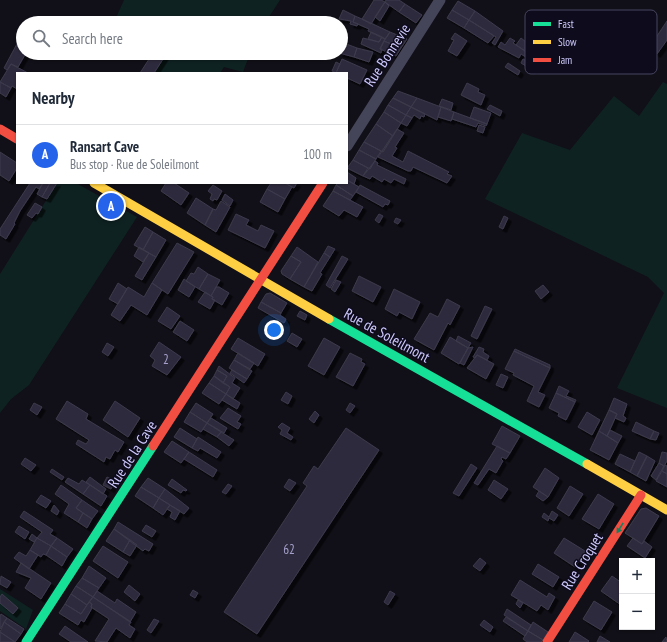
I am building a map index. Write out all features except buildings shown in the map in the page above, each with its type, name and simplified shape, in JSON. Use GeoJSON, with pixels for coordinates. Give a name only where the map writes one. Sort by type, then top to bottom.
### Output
{"type":"FeatureCollection","features":[{"type":"Feature","properties":{"kind":"street","name":"Rue Bonnevie"},"geometry":{"type":"LineString","coordinates":[[348,144],[440,0]]}},
{"type":"Feature","properties":{"kind":"street"},"geometry":{"type":"LineString","coordinates":[[0,129],[16,138]]}},
{"type":"Feature","properties":{"kind":"street","name":"Rue de Soleilmont"},"geometry":{"type":"LineString","coordinates":[[96,184],[261,280],[667,510]]}},
{"type":"Feature","properties":{"kind":"street"},"geometry":{"type":"LineString","coordinates":[[261,280],[322,184]]}},
{"type":"Feature","properties":{"kind":"street","name":"Rue de la Cave"},"geometry":{"type":"LineString","coordinates":[[26,642],[261,280]]}},
{"type":"Feature","properties":{"kind":"street","name":"Rue Croquet"},"geometry":{"type":"LineString","coordinates":[[547,642],[641,495]]}},
{"type":"Feature","properties":{"kind":"green space"},"geometry":{"type":"Polygon","coordinates":[[[124,0],[280,0],[270,16],[117,16],[124,0]]]}},
{"type":"Feature","properties":{"kind":"green space"},"geometry":{"type":"Polygon","coordinates":[[[162,60],[247,60],[243,72],[224,67],[221,72],[155,72],[162,60]]]}},
{"type":"Feature","properties":{"kind":"green space"},"geometry":{"type":"Polygon","coordinates":[[[663,82],[667,84],[667,408],[617,388],[664,293],[648,277],[485,199],[522,133],[570,150],[614,96],[639,116],[663,82]]]}},
{"type":"Feature","properties":{"kind":"green space"},"geometry":{"type":"Polygon","coordinates":[[[56,184],[78,184],[137,217],[29,385],[11,399],[0,413],[0,274],[56,184]]]}},
{"type":"Feature","properties":{"kind":"green space"},"geometry":{"type":"Polygon","coordinates":[[[0,589],[33,610],[26,629],[0,611],[0,589]]]}},
{"type":"Feature","properties":{"kind":"traffic: fast"},"geometry":{"type":"LineString","coordinates":[[329,319],[587,464]]}},
{"type":"Feature","properties":{"kind":"traffic: fast"},"geometry":{"type":"LineString","coordinates":[[26,642],[153,446]]}},
{"type":"Feature","properties":{"kind":"traffic: slow"},"geometry":{"type":"LineString","coordinates":[[96,184],[329,319]]}},
{"type":"Feature","properties":{"kind":"traffic: slow"},"geometry":{"type":"LineString","coordinates":[[587,464],[667,510]]}},
{"type":"Feature","properties":{"kind":"traffic: jam"},"geometry":{"type":"LineString","coordinates":[[0,129],[16,138]]}},
{"type":"Feature","properties":{"kind":"traffic: jam"},"geometry":{"type":"LineString","coordinates":[[153,446],[322,184]]}},
{"type":"Feature","properties":{"kind":"traffic: jam"},"geometry":{"type":"LineString","coordinates":[[547,642],[641,495]]}},
{"type":"Feature","properties":{"kind":"place","name":"Ransart Cave"},"geometry":{"type":"Point","coordinates":[111,206]}}]}
